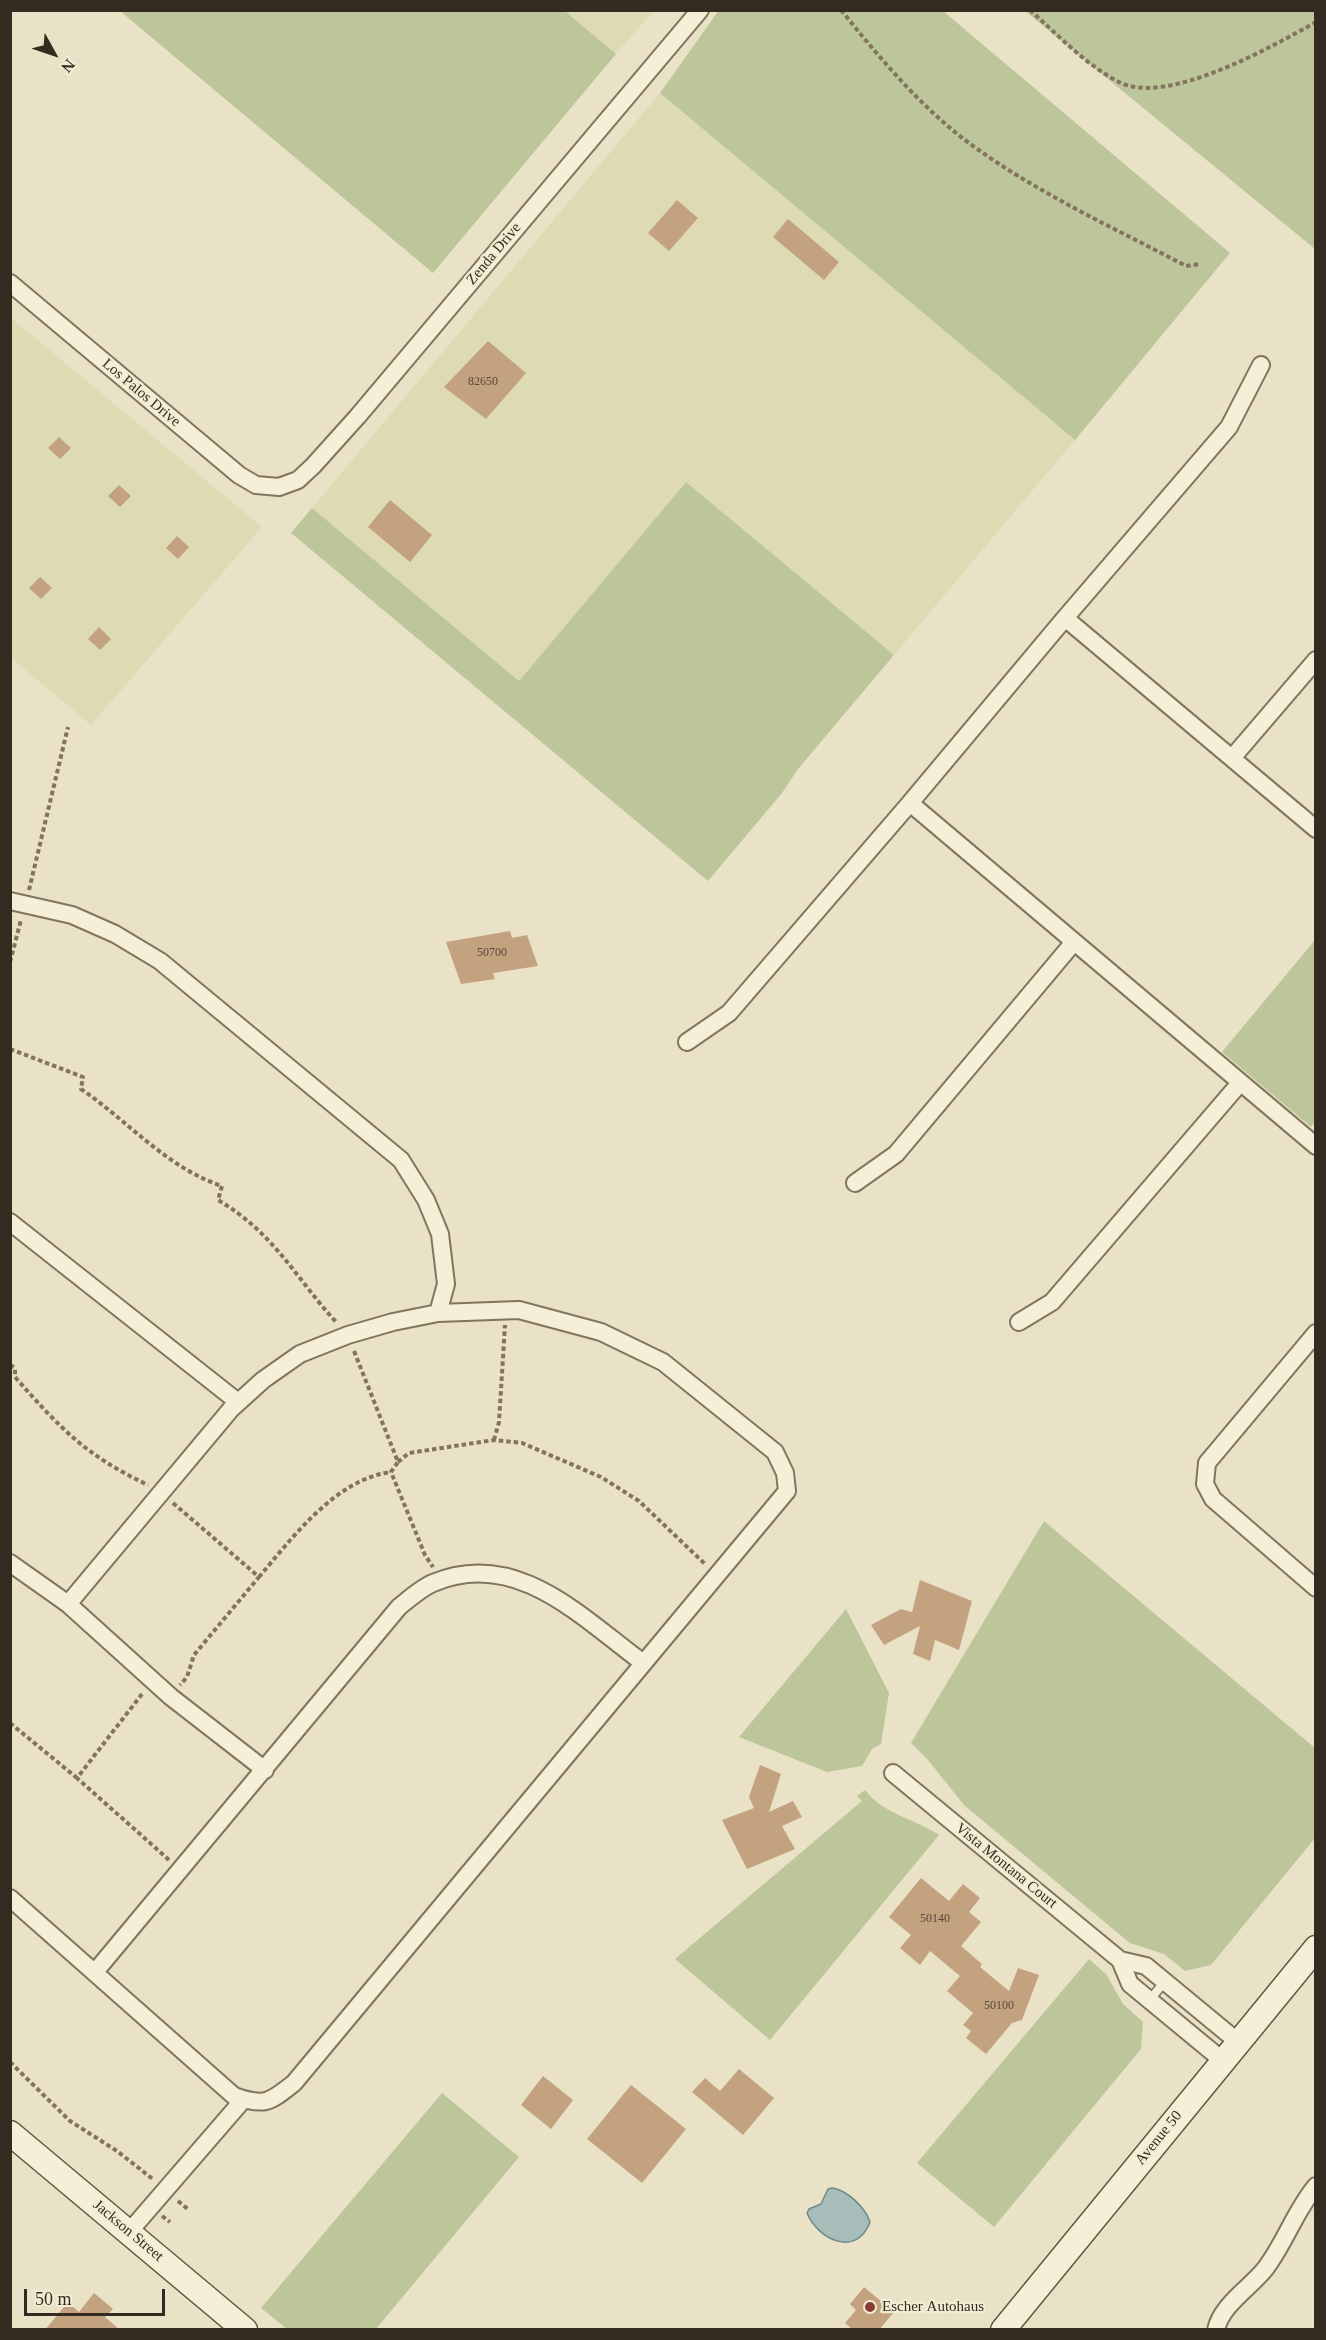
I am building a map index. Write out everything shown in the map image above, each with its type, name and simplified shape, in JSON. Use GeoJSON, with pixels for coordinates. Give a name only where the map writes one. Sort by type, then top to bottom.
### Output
{"type":"FeatureCollection","features":[{"type":"Feature","properties":{"kind":"main road","name":"Avenue 50"},"geometry":{"type":"LineString","coordinates":[[1003,2330],[1316,1948]]}},
{"type":"Feature","properties":{"kind":"main road","name":"Jackson Street"},"geometry":{"type":"LineString","coordinates":[[10,2133],[245,2330]]}},
{"type":"Feature","properties":{"kind":"street","name":"Zenda Drive"},"geometry":{"type":"LineString","coordinates":[[279,487],[298,480],[358,416],[700,10]]}},
{"type":"Feature","properties":{"kind":"street","name":"Los Palos Drive"},"geometry":{"type":"LineString","coordinates":[[10,283],[239,475],[256,485],[279,487]]}},
{"type":"Feature","properties":{"kind":"street"},"geometry":{"type":"LineString","coordinates":[[687,1042],[729,1013],[1229,428],[1262,365]]}},
{"type":"Feature","properties":{"kind":"street"},"geometry":{"type":"LineString","coordinates":[[1065,618],[1316,829]]}},
{"type":"Feature","properties":{"kind":"street"},"geometry":{"type":"LineString","coordinates":[[1232,758],[1316,660]]}},
{"type":"Feature","properties":{"kind":"street"},"geometry":{"type":"LineString","coordinates":[[910,803],[1316,1146]]}},
{"type":"Feature","properties":{"kind":"street"},"geometry":{"type":"LineString","coordinates":[[17,903],[72,915],[115,934],[160,961],[401,1160],[426,1200],[440,1234],[446,1284],[438,1313]]}},
{"type":"Feature","properties":{"kind":"street"},"geometry":{"type":"LineString","coordinates":[[855,1183],[896,1154],[1074,942]]}},
{"type":"Feature","properties":{"kind":"street"},"geometry":{"type":"LineString","coordinates":[[1019,1322],[1052,1302],[1240,1083]]}},
{"type":"Feature","properties":{"kind":"street"},"geometry":{"type":"LineString","coordinates":[[10,1222],[238,1402]]}},
{"type":"Feature","properties":{"kind":"street"},"geometry":{"type":"LineString","coordinates":[[10,1898],[234,2096],[255,2104],[272,2101],[294,2083],[642,1662],[787,1491],[785,1473],[775,1452],[663,1362],[601,1332],[519,1310],[438,1313],[348,1335],[300,1354],[263,1380],[238,1402],[68,1604]]}},
{"type":"Feature","properties":{"kind":"street"},"geometry":{"type":"LineString","coordinates":[[1316,1333],[1207,1462],[1205,1484],[1213,1499],[1316,1588]]}},
{"type":"Feature","properties":{"kind":"street"},"geometry":{"type":"LineString","coordinates":[[10,1563],[68,1604],[153,1681],[265,1770]]}},
{"type":"Feature","properties":{"kind":"street"},"geometry":{"type":"LineString","coordinates":[[95,1972],[399,1607],[437,1581],[468,1574],[507,1575],[542,1588],[642,1662]]}},
{"type":"Feature","properties":{"kind":"street","name":"Vista Montana Court"},"geometry":{"type":"LineString","coordinates":[[893,1773],[1120,1959],[1146,1966],[1238,2042]]}},
{"type":"Feature","properties":{"kind":"street","name":"Vista Montana Court"},"geometry":{"type":"LineString","coordinates":[[1120,1959],[1130,1984],[1222,2060]]}},
{"type":"Feature","properties":{"kind":"street"},"geometry":{"type":"LineString","coordinates":[[129,2232],[243,2100]]}},
{"type":"Feature","properties":{"kind":"street"},"geometry":{"type":"LineString","coordinates":[[1216,2330],[1225,2310],[1274,2255],[1299,2209],[1316,2186]]}},
{"type":"Feature","properties":{"kind":"lane"},"geometry":{"type":"LineString","coordinates":[[1149,2001],[1165,1982]]}},
{"type":"Feature","properties":{"kind":"path"},"geometry":{"type":"LineString","coordinates":[[842,10],[889,70],[982,152],[1059,200],[1186,266],[1200,264]]}},
{"type":"Feature","properties":{"kind":"path"},"geometry":{"type":"LineString","coordinates":[[1030,10],[1101,71],[1115,80],[1122,84],[1161,89],[1183,84],[1270,47],[1316,22]]}},
{"type":"Feature","properties":{"kind":"path"},"geometry":{"type":"LineString","coordinates":[[10,962],[17,903],[68,727]]}},
{"type":"Feature","properties":{"kind":"path"},"geometry":{"type":"LineString","coordinates":[[10,1050],[83,1077],[81,1089],[105,1106],[149,1144],[204,1180],[222,1186],[218,1200],[243,1215],[277,1247],[348,1335],[398,1461]]}},
{"type":"Feature","properties":{"kind":"path"},"geometry":{"type":"LineString","coordinates":[[494,1440],[499,1422],[506,1310]]}},
{"type":"Feature","properties":{"kind":"path"},"geometry":{"type":"LineString","coordinates":[[259,1577],[291,1540],[333,1500],[364,1478],[391,1472],[398,1461],[409,1453],[494,1440],[522,1443],[601,1477],[639,1501],[717,1574]]}},
{"type":"Feature","properties":{"kind":"path"},"geometry":{"type":"LineString","coordinates":[[391,1472],[425,1555],[435,1569],[437,1581]]}},
{"type":"Feature","properties":{"kind":"path"},"geometry":{"type":"LineString","coordinates":[[77,1778],[153,1681]]}},
{"type":"Feature","properties":{"kind":"path"},"geometry":{"type":"LineString","coordinates":[[10,1723],[77,1778],[181,1870]]}},
{"type":"Feature","properties":{"kind":"path"},"geometry":{"type":"LineString","coordinates":[[10,2062],[70,2121],[117,2151],[153,2180]]}},
{"type":"Feature","properties":{"kind":"path"},"geometry":{"type":"LineString","coordinates":[[178,2201],[189,2210]]}},
{"type":"Feature","properties":{"kind":"shaded area"},"geometry":{"type":"Polygon","coordinates":[[[565,11],[653,11],[616,54],[565,11]]]}},
{"type":"Feature","properties":{"kind":"shaded area"},"geometry":{"type":"Polygon","coordinates":[[[660,93],[1075,440],[894,655],[686,482],[519,681],[312,508],[660,93]]]}},
{"type":"Feature","properties":{"kind":"shaded area"},"geometry":{"type":"Polygon","coordinates":[[[10,317],[262,527],[91,725],[11,658],[10,317]]]}},
{"type":"Feature","properties":{"kind":"green space"},"geometry":{"type":"Polygon","coordinates":[[[719,10],[943,11],[1230,253],[1075,440],[660,93],[719,10]]]}},
{"type":"Feature","properties":{"kind":"green space"},"geometry":{"type":"Polygon","coordinates":[[[120,11],[565,11],[616,54],[433,273],[120,11]]]}},
{"type":"Feature","properties":{"kind":"green space"},"geometry":{"type":"Polygon","coordinates":[[[1025,11],[1315,11],[1315,249],[1025,11]]]}},
{"type":"Feature","properties":{"kind":"green space"},"geometry":{"type":"Polygon","coordinates":[[[686,482],[894,655],[708,881],[291,533],[312,508],[519,681],[686,482]]]}},
{"type":"Feature","properties":{"kind":"green space"},"geometry":{"type":"Polygon","coordinates":[[[1315,940],[1316,1121],[1311,1127],[1222,1052],[1315,940]]]}},
{"type":"Feature","properties":{"kind":"green space"},"geometry":{"type":"Polygon","coordinates":[[[1044,1521],[1315,1748],[1315,1838],[1211,1965],[1185,1971],[1164,1954],[1130,1943],[964,1805],[928,1760],[911,1743],[1044,1521]]]}},
{"type":"Feature","properties":{"kind":"green space"},"geometry":{"type":"Polygon","coordinates":[[[846,1609],[889,1693],[881,1744],[872,1749],[862,1766],[827,1772],[739,1737],[846,1609]]]}},
{"type":"Feature","properties":{"kind":"green space"},"geometry":{"type":"Polygon","coordinates":[[[865,1790],[890,1811],[939,1835],[770,2040],[675,1959],[862,1801],[857,1796],[865,1790]]]}},
{"type":"Feature","properties":{"kind":"green space"},"geometry":{"type":"Polygon","coordinates":[[[1089,1959],[1106,1974],[1123,2004],[1143,2022],[1141,2049],[994,2227],[917,2163],[1089,1959]]]}},
{"type":"Feature","properties":{"kind":"green space"},"geometry":{"type":"Polygon","coordinates":[[[442,2093],[519,2157],[376,2329],[287,2329],[261,2308],[442,2093]]]}},
{"type":"Feature","properties":{"kind":"water"},"geometry":{"type":"Polygon","coordinates":[[[828,2189],[844,2192],[860,2205],[868,2216],[870,2222],[864,2233],[856,2240],[847,2242],[828,2237],[812,2223],[807,2213],[809,2209],[821,2204],[828,2189]]]}},
{"type":"Feature","properties":{"kind":"building"},"geometry":{"type":"Polygon","coordinates":[[[677,200],[698,218],[669,251],[648,233],[677,200]]]}},
{"type":"Feature","properties":{"kind":"building"},"geometry":{"type":"Polygon","coordinates":[[[788,219],[839,262],[824,280],[773,237],[788,219]]]}},
{"type":"Feature","properties":{"kind":"building"},"geometry":{"type":"Polygon","coordinates":[[[488,341],[526,373],[486,419],[444,387],[488,341]]]}},
{"type":"Feature","properties":{"kind":"building"},"geometry":{"type":"Polygon","coordinates":[[[59,437],[71,448],[60,459],[48,448],[59,437]]]}},
{"type":"Feature","properties":{"kind":"building"},"geometry":{"type":"Polygon","coordinates":[[[119,485],[131,496],[120,507],[108,496],[119,485]]]}},
{"type":"Feature","properties":{"kind":"building"},"geometry":{"type":"Polygon","coordinates":[[[390,500],[432,535],[410,562],[368,527],[390,500]]]}},
{"type":"Feature","properties":{"kind":"building"},"geometry":{"type":"Polygon","coordinates":[[[177,536],[189,547],[178,559],[166,548],[177,536]]]}},
{"type":"Feature","properties":{"kind":"building"},"geometry":{"type":"Polygon","coordinates":[[[40,577],[52,588],[41,599],[29,588],[40,577]]]}},
{"type":"Feature","properties":{"kind":"building"},"geometry":{"type":"Polygon","coordinates":[[[99,627],[111,639],[100,650],[88,639],[99,627]]]}},
{"type":"Feature","properties":{"kind":"building"},"geometry":{"type":"Polygon","coordinates":[[[510,931],[512,938],[527,935],[538,966],[493,973],[495,979],[461,984],[446,942],[510,931]]]}},
{"type":"Feature","properties":{"kind":"building"},"geometry":{"type":"Polygon","coordinates":[[[920,1580],[972,1601],[959,1650],[935,1640],[930,1661],[913,1654],[920,1626],[884,1645],[871,1625],[901,1609],[912,1612],[920,1580]]]}},
{"type":"Feature","properties":{"kind":"building"},"geometry":{"type":"Polygon","coordinates":[[[760,1765],[781,1774],[769,1812],[793,1801],[802,1817],[782,1826],[795,1849],[747,1869],[722,1820],[754,1808],[749,1797],[760,1765]]]}},
{"type":"Feature","properties":{"kind":"building"},"geometry":{"type":"Polygon","coordinates":[[[921,1878],[949,1901],[963,1884],[980,1898],[969,1912],[981,1922],[961,1946],[982,1964],[980,1967],[1009,1991],[1018,1968],[1039,1975],[1022,2020],[1012,2023],[986,2054],[966,2038],[971,2031],[963,2025],[973,2013],[947,1991],[960,1976],[930,1951],[920,1965],[900,1948],[911,1935],[889,1917],[921,1878]]]}},
{"type":"Feature","properties":{"kind":"building"},"geometry":{"type":"Polygon","coordinates":[[[739,2069],[774,2098],[743,2135],[692,2092],[705,2078],[720,2091],[739,2069]]]}},
{"type":"Feature","properties":{"kind":"building"},"geometry":{"type":"Polygon","coordinates":[[[543,2076],[573,2100],[551,2129],[521,2105],[543,2076]]]}},
{"type":"Feature","properties":{"kind":"building"},"geometry":{"type":"Polygon","coordinates":[[[631,2085],[686,2129],[642,2183],[587,2139],[631,2085]]]}},
{"type":"Feature","properties":{"kind":"building","name":"Escher Autohaus"},"geometry":{"type":"Polygon","coordinates":[[[864,2287],[894,2312],[879,2330],[853,2330],[845,2323],[856,2310],[850,2304],[864,2287]]]}},
{"type":"Feature","properties":{"kind":"building"},"geometry":{"type":"Polygon","coordinates":[[[94,2293],[113,2309],[105,2317],[120,2330],[45,2330],[68,2302],[79,2312],[94,2293]]]}},
{"type":"Feature","properties":{"kind":"place","name":"Escher Autohaus"},"geometry":{"type":"Point","coordinates":[870,2307]}}]}
